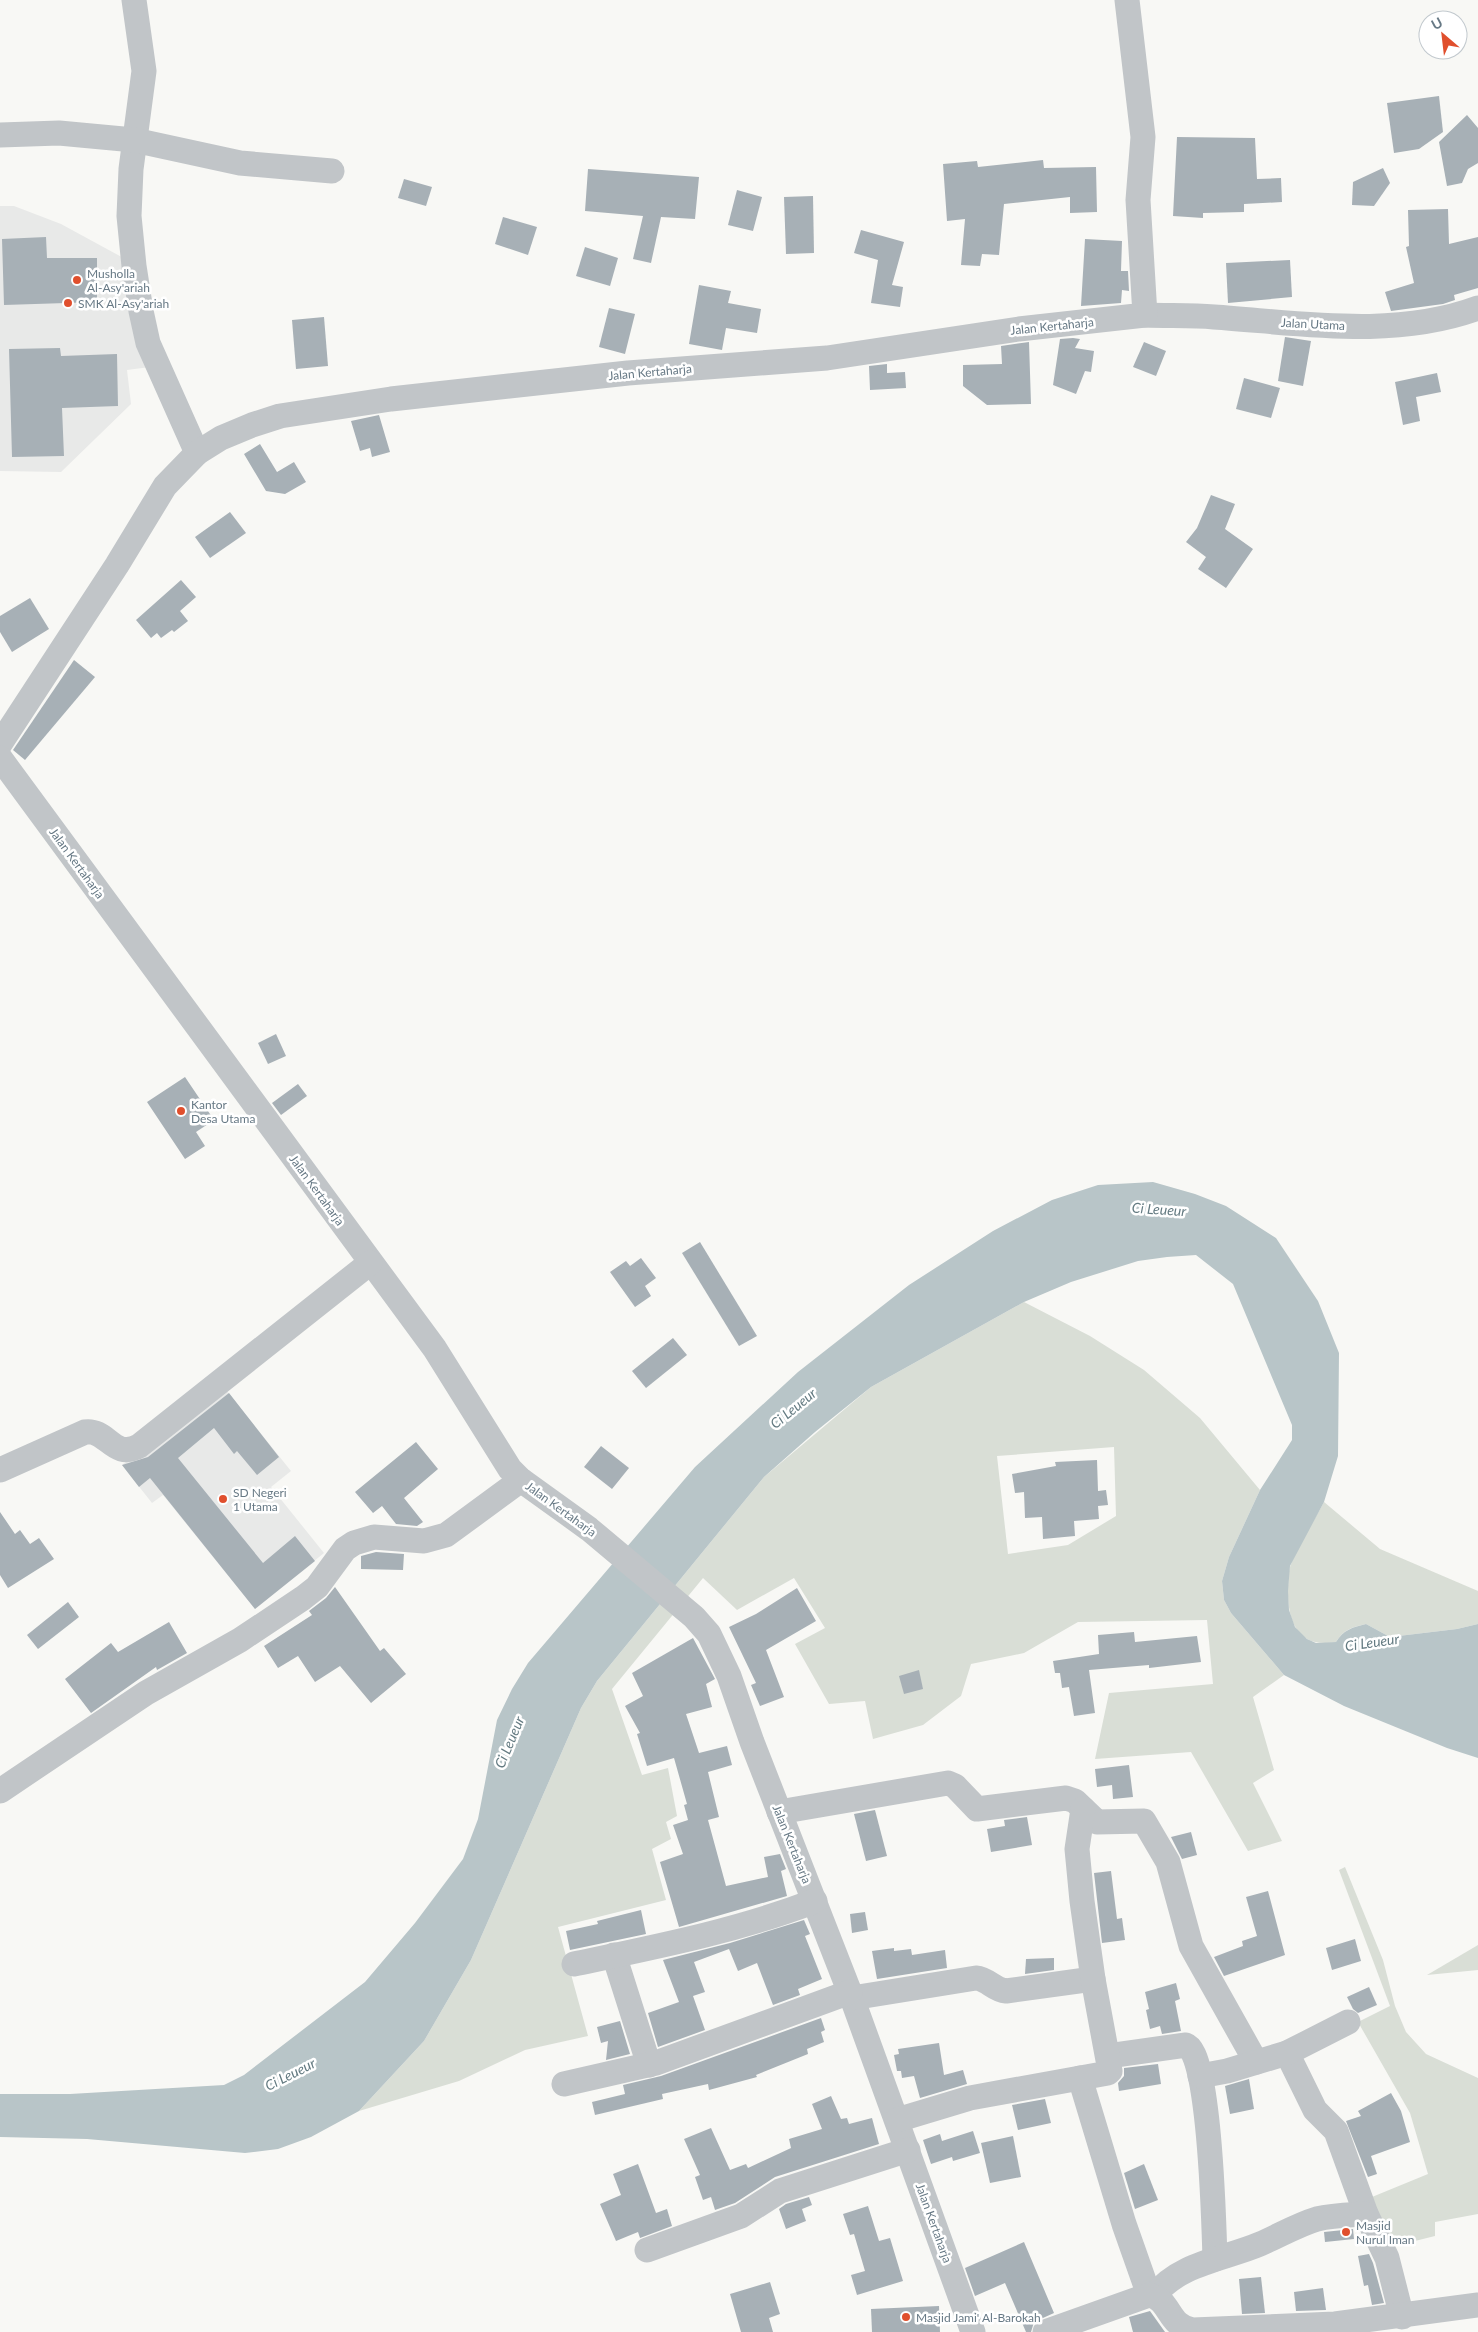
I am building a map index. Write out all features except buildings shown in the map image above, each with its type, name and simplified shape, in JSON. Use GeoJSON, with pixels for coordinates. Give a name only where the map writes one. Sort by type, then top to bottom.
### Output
{"type":"FeatureCollection","features":[{"type":"Feature","properties":{"kind":"street"},"geometry":{"type":"LineString","coordinates":[[134,0],[144,70],[134,140],[129,216],[141,311],[148,343],[197,453]]}},
{"type":"Feature","properties":{"kind":"street"},"geometry":{"type":"LineString","coordinates":[[1126,0],[1143,137],[1138,200],[1145,315]]}},
{"type":"Feature","properties":{"kind":"street"},"geometry":{"type":"LineString","coordinates":[[0,135],[59,133],[134,140],[240,163],[332,171]]}},
{"type":"Feature","properties":{"kind":"street","name":"Jalan Utama"},"geometry":{"type":"LineString","coordinates":[[1145,315],[1212,316],[1314,325],[1388,326],[1432,320],[1478,308]]}},
{"type":"Feature","properties":{"kind":"street","name":"Jalan Kertaharja"},"geometry":{"type":"LineString","coordinates":[[0,744],[117,565],[164,486],[197,453],[221,438],[252,425],[280,416],[391,399],[628,373],[827,358],[1019,329],[1145,315]]}},
{"type":"Feature","properties":{"kind":"street","name":"Jalan Kertaharja"},"geometry":{"type":"LineString","coordinates":[[0,758],[435,1349],[510,1469],[521,1480],[589,1529],[694,1617],[709,1634],[720,1656],[851,1995],[973,2332]]}},
{"type":"Feature","properties":{"kind":"street"},"geometry":{"type":"LineString","coordinates":[[0,1470],[84,1432],[97,1433],[111,1445],[123,1450],[139,1446],[370,1263]]}},
{"type":"Feature","properties":{"kind":"street"},"geometry":{"type":"LineString","coordinates":[[0,1791],[146,1693],[240,1640],[303,1598],[327,1576],[344,1549],[354,1543],[374,1537],[424,1541],[446,1535],[521,1480]]}},
{"type":"Feature","properties":{"kind":"street"},"geometry":{"type":"LineString","coordinates":[[779,1812],[948,1783],[955,1786],[977,1809],[1062,1797],[1071,1799],[1097,1822],[1141,1820],[1149,1826],[1168,1862],[1191,1946],[1256,2062]]}},
{"type":"Feature","properties":{"kind":"street"},"geometry":{"type":"LineString","coordinates":[[897,2120],[970,2098],[1110,2072],[1086,1937],[1078,1854],[1084,1809]]}},
{"type":"Feature","properties":{"kind":"street"},"geometry":{"type":"LineString","coordinates":[[574,1964],[748,1924],[815,1901]]}},
{"type":"Feature","properties":{"kind":"street"},"geometry":{"type":"LineString","coordinates":[[614,1956],[649,2065]]}},
{"type":"Feature","properties":{"kind":"street"},"geometry":{"type":"LineString","coordinates":[[564,2084],[649,2065],[851,1995],[976,1978],[986,1981],[996,1989],[1006,1991],[1093,1979]]}},
{"type":"Feature","properties":{"kind":"street"},"geometry":{"type":"LineString","coordinates":[[1200,2076],[1227,2071],[1286,2053],[1348,2022]]}},
{"type":"Feature","properties":{"kind":"street"},"geometry":{"type":"LineString","coordinates":[[1108,2056],[1138,2050],[1188,2046],[1193,2050],[1200,2076],[1210,2147],[1215,2259]]}},
{"type":"Feature","properties":{"kind":"street"},"geometry":{"type":"LineString","coordinates":[[1286,2053],[1315,2110],[1336,2130],[1366,2214],[1387,2258],[1402,2317]]}},
{"type":"Feature","properties":{"kind":"street"},"geometry":{"type":"LineString","coordinates":[[1080,2078],[1124,2224],[1161,2309],[1179,2326],[1193,2330],[1335,2324],[1402,2317],[1478,2304]]}},
{"type":"Feature","properties":{"kind":"street"},"geometry":{"type":"LineString","coordinates":[[647,2250],[741,2216],[780,2191],[908,2150]]}},
{"type":"Feature","properties":{"kind":"street"},"geometry":{"type":"LineString","coordinates":[[1161,2309],[1165,2284],[1196,2266],[1260,2244],[1316,2220],[1366,2214]]}},
{"type":"Feature","properties":{"kind":"street"},"geometry":{"type":"LineString","coordinates":[[1045,2332],[1161,2309]]}},
{"type":"Feature","properties":{"kind":"shaded area","name":"SMK Al-Asy'ariah"},"geometry":{"type":"Polygon","coordinates":[[[0,206],[14,206],[61,224],[129,261],[150,367],[127,370],[131,404],[61,472],[0,471],[0,206]]]}},
{"type":"Feature","properties":{"kind":"shaded area"},"geometry":{"type":"Polygon","coordinates":[[[1024,1302],[1090,1336],[1144,1370],[1200,1418],[1260,1490],[1229,1557],[1222,1581],[1224,1600],[1231,1613],[1284,1675],[1253,1697],[1274,1770],[1253,1783],[1282,1841],[1248,1851],[1191,1752],[1095,1759],[1109,1693],[1213,1684],[1207,1620],[1078,1622],[1024,1653],[971,1664],[961,1696],[923,1725],[873,1739],[865,1701],[829,1704],[795,1644],[825,1628],[794,1578],[737,1610],[703,1578],[612,1689],[642,1775],[668,1768],[677,1816],[666,1822],[671,1839],[652,1849],[666,1900],[558,1927],[588,2036],[525,2050],[459,2081],[359,2111],[424,2041],[471,1960],[581,1708],[597,1681],[764,1477],[871,1387],[1024,1302]],[[1114,1447],[997,1456],[1008,1554],[1068,1545],[1116,1516],[1114,1447]]]}},
{"type":"Feature","properties":{"kind":"shaded area","name":"SD Negeri 1 Utama"},"geometry":{"type":"Polygon","coordinates":[[[222,1385],[291,1471],[271,1487],[324,1553],[255,1609],[163,1495],[152,1503],[122,1465],[222,1385]]]}},
{"type":"Feature","properties":{"kind":"shaded area"},"geometry":{"type":"Polygon","coordinates":[[[1324,1502],[1380,1549],[1478,1591],[1478,1624],[1457,1629],[1390,1637],[1366,1624],[1348,1630],[1336,1642],[1322,1643],[1311,1641],[1303,1636],[1292,1620],[1289,1610],[1289,1572],[1297,1550],[1324,1502]]]}},
{"type":"Feature","properties":{"kind":"shaded area"},"geometry":{"type":"Polygon","coordinates":[[[1345,1867],[1383,1960],[1395,2006],[1406,2032],[1426,2054],[1478,2078],[1478,2214],[1435,2222],[1435,2236],[1387,2248],[1372,2197],[1428,2174],[1410,2113],[1358,2022],[1390,2006],[1339,1870],[1345,1867]]]}},
{"type":"Feature","properties":{"kind":"shaded area"},"geometry":{"type":"Polygon","coordinates":[[[1478,1945],[1478,1970],[1427,1975],[1478,1945]]]}},
{"type":"Feature","properties":{"kind":"water","name":"Ci Leueur"},"geometry":{"type":"Polygon","coordinates":[[[1153,1182],[1195,1194],[1226,1206],[1276,1238],[1318,1301],[1339,1353],[1338,1456],[1324,1502],[1290,1566],[1289,1610],[1295,1627],[1307,1639],[1316,1643],[1336,1642],[1349,1630],[1366,1624],[1390,1637],[1457,1629],[1478,1624],[1478,1758],[1447,1748],[1344,1706],[1284,1675],[1231,1613],[1224,1600],[1222,1581],[1229,1557],[1260,1490],[1292,1440],[1292,1425],[1233,1284],[1196,1255],[1138,1261],[1071,1282],[1024,1302],[871,1387],[815,1432],[764,1477],[597,1681],[581,1708],[471,1960],[424,2041],[359,2111],[311,2137],[278,2149],[245,2153],[87,2139],[0,2137],[0,2094],[70,2094],[224,2085],[244,2075],[365,1982],[415,1923],[463,1859],[478,1819],[497,1720],[512,1689],[528,1663],[695,1467],[798,1372],[909,1285],[993,1231],[1052,1200],[1098,1185],[1153,1182]]]}},
{"type":"Feature","properties":{"kind":"place","name":"Musholla Al-Asy'ariah"},"geometry":{"type":"Point","coordinates":[77,280]}},
{"type":"Feature","properties":{"kind":"place","name":"SMK Al-Asy'ariah"},"geometry":{"type":"Point","coordinates":[68,303]}},
{"type":"Feature","properties":{"kind":"place","name":"Kantor Desa Utama"},"geometry":{"type":"Point","coordinates":[181,1111]}},
{"type":"Feature","properties":{"kind":"place","name":"SD Negeri 1 Utama"},"geometry":{"type":"Point","coordinates":[223,1499]}},
{"type":"Feature","properties":{"kind":"place","name":"Masjid Nurul Iman"},"geometry":{"type":"Point","coordinates":[1346,2232]}},
{"type":"Feature","properties":{"kind":"place","name":"Masjid Jami' Al-Barokah"},"geometry":{"type":"Point","coordinates":[906,2317]}}]}
